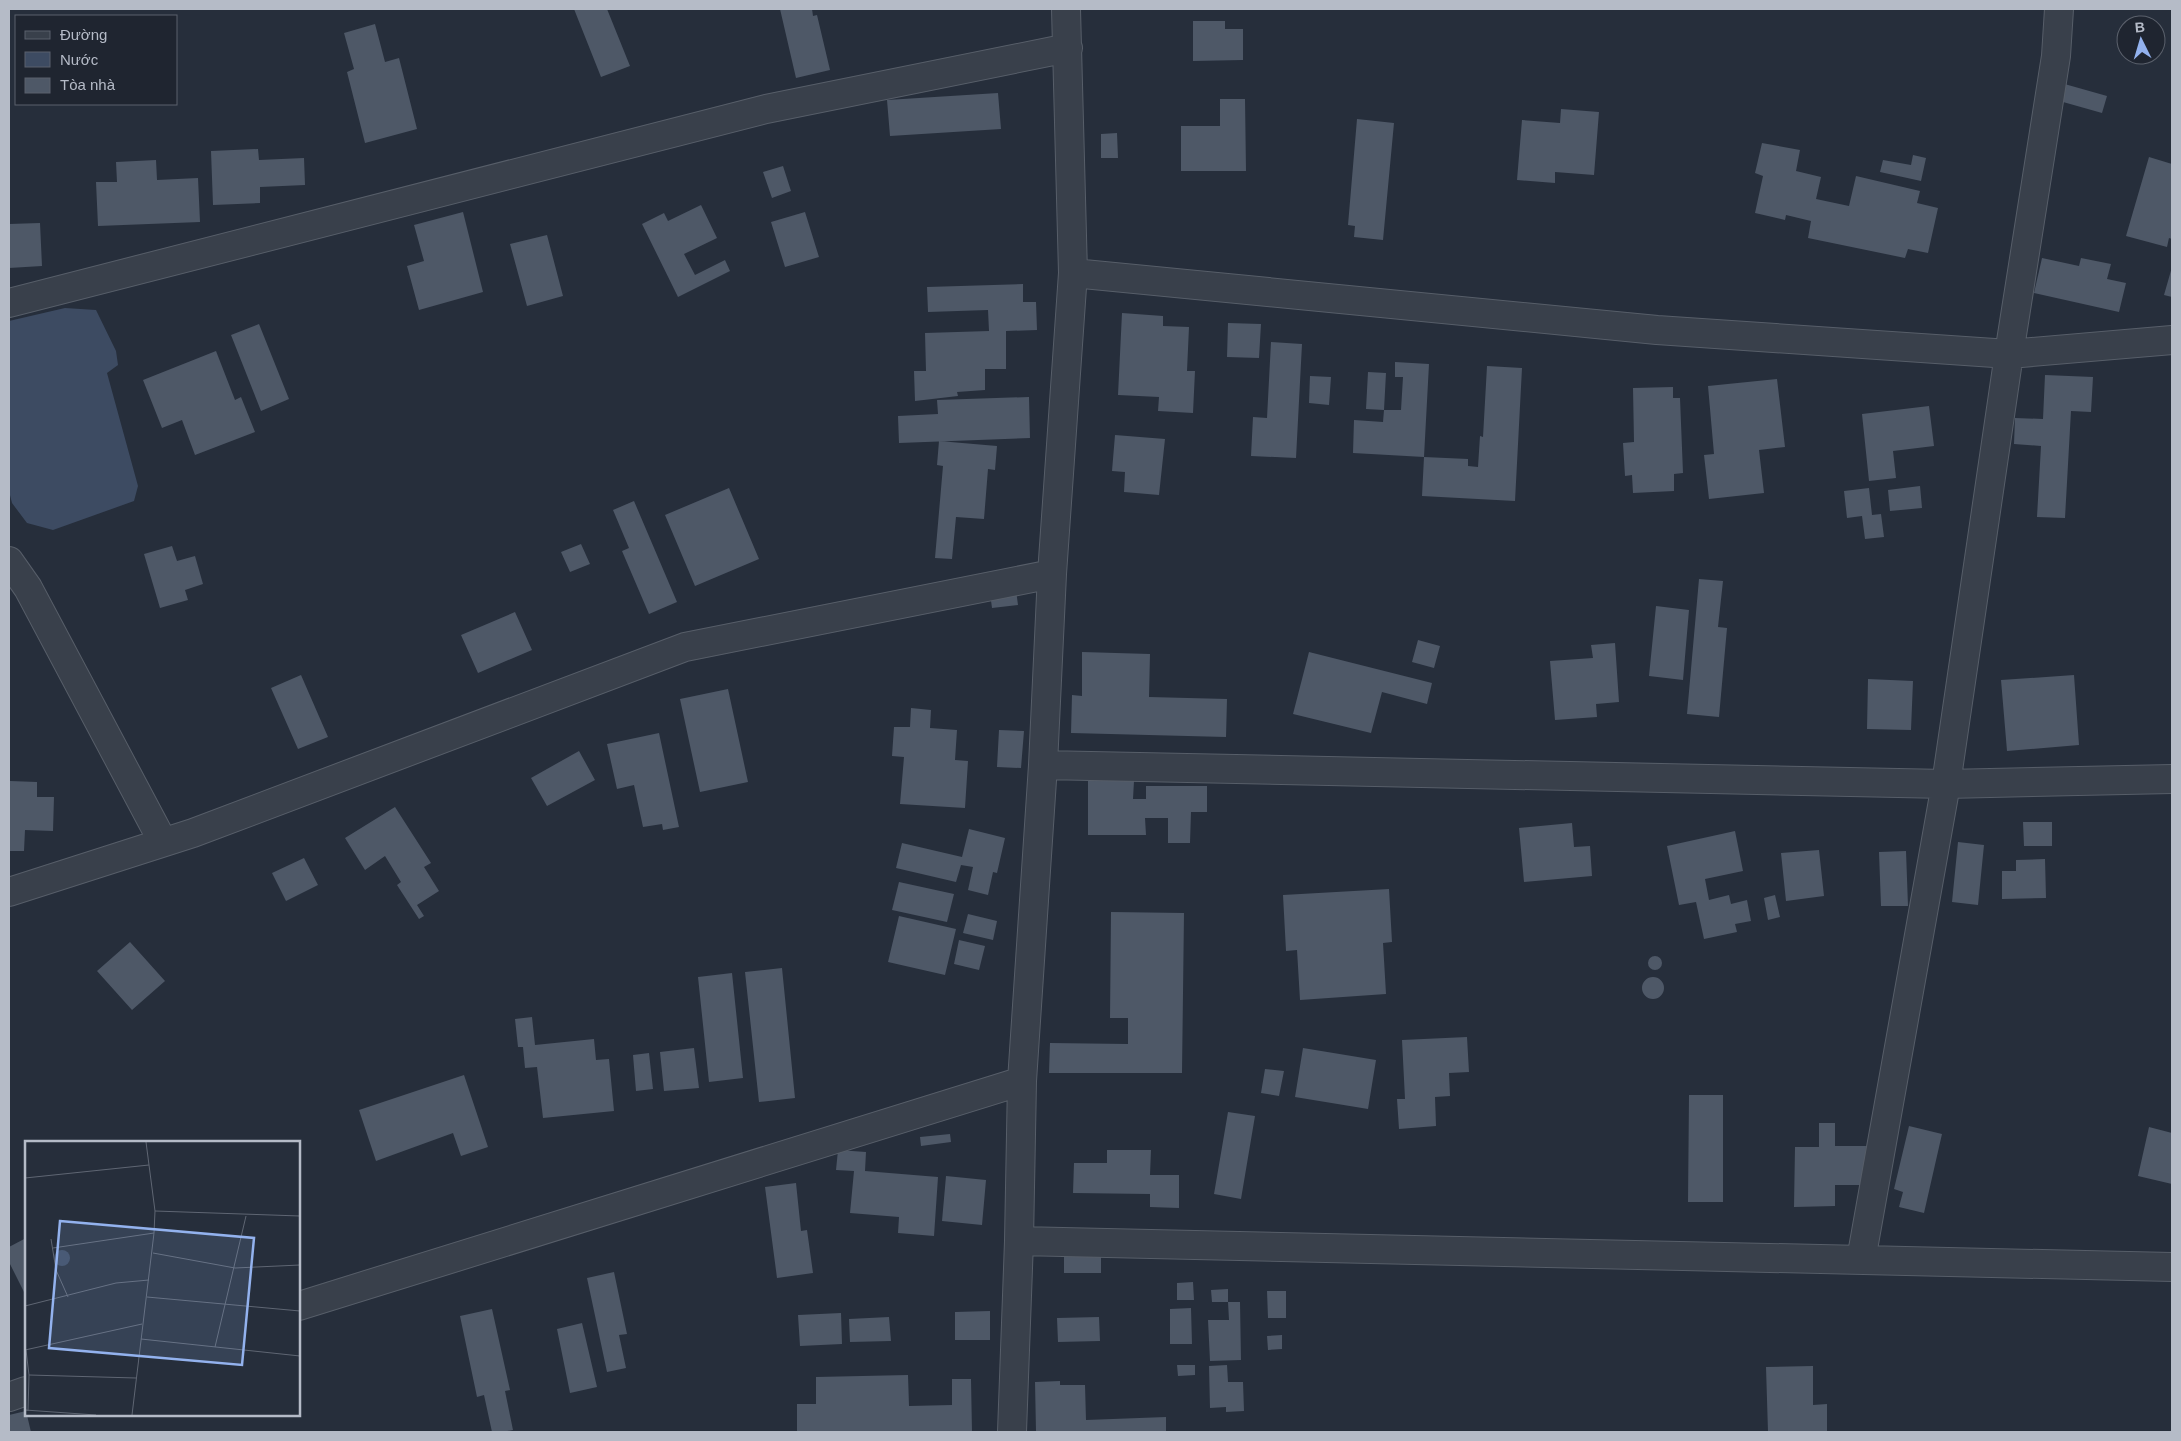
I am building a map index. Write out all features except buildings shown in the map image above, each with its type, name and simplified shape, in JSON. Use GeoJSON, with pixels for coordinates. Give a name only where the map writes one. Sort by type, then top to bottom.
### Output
{"type":"FeatureCollection","features":[{"type":"Feature","properties":{"kind":"street"},"geometry":{"type":"LineString","coordinates":[[1012,1432],[1019,1241],[1022,1081],[1072,273],[1066,9]]}},
{"type":"Feature","properties":{"kind":"street"},"geometry":{"type":"LineString","coordinates":[[1861,1260],[1946,784],[2008,354],[2056,56],[2059,9]]}},
{"type":"Feature","properties":{"kind":"street"},"geometry":{"type":"LineString","coordinates":[[9,303],[766,109],[1068,48]]}},
{"type":"Feature","properties":{"kind":"street"},"geometry":{"type":"LineString","coordinates":[[1072,273],[1657,330],[2008,354],[2172,340]]}},
{"type":"Feature","properties":{"kind":"street"},"geometry":{"type":"LineString","coordinates":[[9,560],[28,588],[164,842]]}},
{"type":"Feature","properties":{"kind":"street"},"geometry":{"type":"LineString","coordinates":[[9,892],[164,842],[685,647],[1052,574]]}},
{"type":"Feature","properties":{"kind":"street"},"geometry":{"type":"LineString","coordinates":[[1043,765],[1946,784],[2172,779]]}},
{"type":"Feature","properties":{"kind":"street"},"geometry":{"type":"LineString","coordinates":[[300,1306],[1022,1081]]}},
{"type":"Feature","properties":{"kind":"street"},"geometry":{"type":"LineString","coordinates":[[1019,1241],[2172,1267]]}},
{"type":"Feature","properties":{"kind":"street"},"geometry":{"type":"LineString","coordinates":[[9,1396],[25,1391]]}},
{"type":"Feature","properties":{"kind":"water"},"geometry":{"type":"Polygon","coordinates":[[[65,308],[96,310],[116,351],[118,365],[107,373],[138,486],[134,501],[53,530],[27,523],[12,503],[9,491],[9,321],[65,308]]]}}]}
